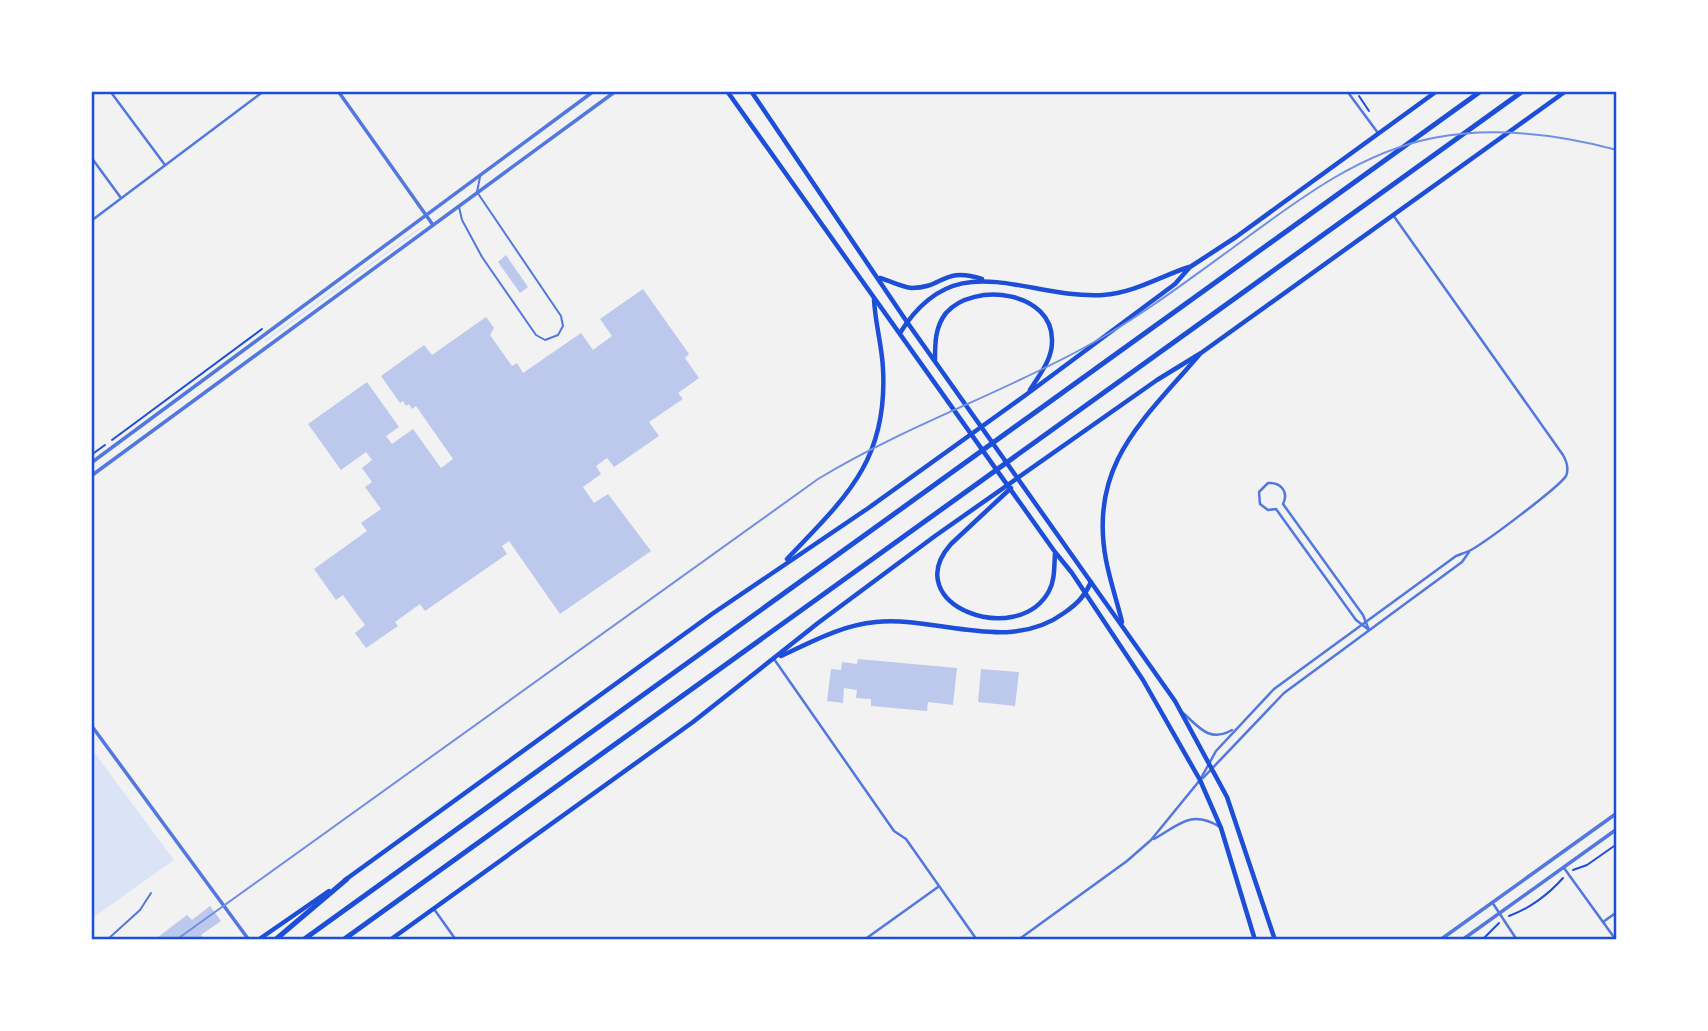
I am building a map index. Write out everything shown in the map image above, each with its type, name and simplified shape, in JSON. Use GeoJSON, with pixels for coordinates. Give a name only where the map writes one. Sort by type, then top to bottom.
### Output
{"type":"FeatureCollection","features":[{"type":"Feature","properties":{"kind":"highway"},"geometry":{"type":"LineString","coordinates":[[303,940],[1482,91]]}},
{"type":"Feature","properties":{"kind":"highway"},"geometry":{"type":"LineString","coordinates":[[343,940],[1523,91]]}},
{"type":"Feature","properties":{"kind":"highway"},"geometry":{"type":"LineString","coordinates":[[275,940],[347,879]]}},
{"type":"Feature","properties":{"kind":"main road"},"geometry":{"type":"LineString","coordinates":[[727,91],[1086,595],[1163,712],[1200,780],[1221,828],[1255,940]]}},
{"type":"Feature","properties":{"kind":"main road"},"geometry":{"type":"LineString","coordinates":[[751,91],[907,322],[1181,711],[1211,765],[1237,824],[1275,940]]}},
{"type":"Feature","properties":{"kind":"main road"},"geometry":{"type":"LineString","coordinates":[[879,277],[910,288],[926,286],[960,274],[986,281],[1082,294],[1108,294],[1133,289],[1190,267],[1236,237],[1437,91]]}},
{"type":"Feature","properties":{"kind":"main road"},"geometry":{"type":"LineString","coordinates":[[390,940],[693,722],[896,564],[1124,403],[1201,353],[1566,91]]}},
{"type":"Feature","properties":{"kind":"main road"},"geometry":{"type":"LineString","coordinates":[[258,940],[347,879],[781,565],[867,509],[1027,394],[1175,284],[1190,267]]}},
{"type":"Feature","properties":{"kind":"main road"},"geometry":{"type":"LineString","coordinates":[[900,333],[923,303],[936,293],[961,283],[986,281]]}},
{"type":"Feature","properties":{"kind":"main road"},"geometry":{"type":"LineString","coordinates":[[935,360],[939,326],[946,314],[957,305],[973,298],[991,295],[1022,300],[1043,314],[1052,335],[1049,357],[1027,394]]}},
{"type":"Feature","properties":{"kind":"main road"},"geometry":{"type":"LineString","coordinates":[[781,565],[846,496],[866,465],[875,440],[884,376],[874,298]]}},
{"type":"Feature","properties":{"kind":"main road"},"geometry":{"type":"LineString","coordinates":[[1123,626],[1105,549],[1104,518],[1111,478],[1121,450],[1131,435],[1201,353]]}},
{"type":"Feature","properties":{"kind":"main road"},"geometry":{"type":"LineString","coordinates":[[1021,477],[947,549],[939,569],[943,593],[954,606],[977,616],[1004,617],[1025,611],[1037,605],[1048,593],[1053,578],[1055,552]]}},
{"type":"Feature","properties":{"kind":"main road"},"geometry":{"type":"LineString","coordinates":[[774,659],[828,635],[871,622],[900,622],[999,632],[1030,631],[1054,620],[1086,595],[1091,581]]}},
{"type":"Feature","properties":{"kind":"street"},"geometry":{"type":"LineString","coordinates":[[110,91],[165,165]]}},
{"type":"Feature","properties":{"kind":"street"},"geometry":{"type":"LineString","coordinates":[[91,221],[264,91]]}},
{"type":"Feature","properties":{"kind":"street"},"geometry":{"type":"LineString","coordinates":[[338,91],[433,225]]}},
{"type":"Feature","properties":{"kind":"street"},"geometry":{"type":"LineString","coordinates":[[91,463],[594,91]]}},
{"type":"Feature","properties":{"kind":"street"},"geometry":{"type":"LineString","coordinates":[[91,476],[616,91]]}},
{"type":"Feature","properties":{"kind":"street"},"geometry":{"type":"LineString","coordinates":[[1348,91],[1378,133]]}},
{"type":"Feature","properties":{"kind":"street"},"geometry":{"type":"LineString","coordinates":[[91,157],[121,198]]}},
{"type":"Feature","properties":{"kind":"street"},"geometry":{"type":"LineString","coordinates":[[1211,765],[1284,693],[1462,562],[1470,551],[1560,482],[1566,474],[1567,466],[1563,455],[1544,426],[1393,215]]}},
{"type":"Feature","properties":{"kind":"street"},"geometry":{"type":"LineString","coordinates":[[1275,483],[1282,487],[1286,495],[1283,504],[1365,621],[1369,631],[1353,617],[1276,509],[1268,510],[1259,502],[1259,492],[1264,485],[1275,483]]}},
{"type":"Feature","properties":{"kind":"street"},"geometry":{"type":"LineString","coordinates":[[1151,841],[1200,780],[1235,728],[1282,682],[1456,556],[1470,551]]}},
{"type":"Feature","properties":{"kind":"street"},"geometry":{"type":"LineString","coordinates":[[774,659],[894,831],[906,839],[977,940]]}},
{"type":"Feature","properties":{"kind":"street"},"geometry":{"type":"LineString","coordinates":[[1181,711],[1210,735],[1223,735],[1235,728]]}},
{"type":"Feature","properties":{"kind":"street"},"geometry":{"type":"LineString","coordinates":[[91,725],[249,940]]}},
{"type":"Feature","properties":{"kind":"street"},"geometry":{"type":"LineString","coordinates":[[1440,940],[1617,813]]}},
{"type":"Feature","properties":{"kind":"street"},"geometry":{"type":"LineString","coordinates":[[1018,940],[1151,841],[1191,818],[1206,819],[1221,828]]}},
{"type":"Feature","properties":{"kind":"street"},"geometry":{"type":"LineString","coordinates":[[1462,940],[1617,830]]}},
{"type":"Feature","properties":{"kind":"street"},"geometry":{"type":"LineString","coordinates":[[1564,868],[1616,940]]}},
{"type":"Feature","properties":{"kind":"street"},"geometry":{"type":"LineString","coordinates":[[864,940],[939,886]]}},
{"type":"Feature","properties":{"kind":"street"},"geometry":{"type":"LineString","coordinates":[[1492,902],[1517,940]]}},
{"type":"Feature","properties":{"kind":"street"},"geometry":{"type":"LineString","coordinates":[[433,908],[456,940]]}},
{"type":"Feature","properties":{"kind":"street"},"geometry":{"type":"LineString","coordinates":[[1603,922],[1617,912]]}},
{"type":"Feature","properties":{"kind":"lane"},"geometry":{"type":"LineString","coordinates":[[459,206],[461,220],[482,257],[538,337],[545,340],[558,335],[563,326],[561,316],[477,192],[481,176]]}},
{"type":"Feature","properties":{"kind":"lane"},"geometry":{"type":"LineString","coordinates":[[107,940],[140,909],[151,893]]}},
{"type":"Feature","properties":{"kind":"path"},"geometry":{"type":"LineString","coordinates":[[1359,96],[1369,111]]}},
{"type":"Feature","properties":{"kind":"path"},"geometry":{"type":"LineString","coordinates":[[1575,869],[1587,865],[1617,844]]}},
{"type":"Feature","properties":{"kind":"path"},"geometry":{"type":"LineString","coordinates":[[1512,915],[1529,907],[1562,879]]}},
{"type":"Feature","properties":{"kind":"path"},"geometry":{"type":"LineString","coordinates":[[1482,940],[1497,925]]}},
{"type":"Feature","properties":{"kind":"shaded area"},"geometry":{"type":"Polygon","coordinates":[[[420,229],[265,342],[265,340],[420,229]]]}},
{"type":"Feature","properties":{"kind":"shaded area"},"geometry":{"type":"Polygon","coordinates":[[[91,748],[174,860],[91,919],[91,748]]]}},
{"type":"Feature","properties":{"kind":"building"},"geometry":{"type":"Polygon","coordinates":[[[506,255],[528,287],[520,293],[498,262],[506,255]]]}},
{"type":"Feature","properties":{"kind":"building"},"geometry":{"type":"Polygon","coordinates":[[[643,289],[689,354],[685,358],[699,378],[678,393],[683,399],[649,422],[659,436],[614,467],[607,458],[596,466],[601,474],[583,487],[594,503],[608,494],[651,551],[560,614],[509,541],[502,546],[507,554],[425,611],[420,604],[395,622],[398,626],[366,648],[355,633],[365,625],[343,595],[336,600],[314,569],[367,531],[361,523],[381,509],[365,487],[372,482],[362,468],[372,460],[366,452],[341,470],[308,424],[367,382],[399,427],[386,436],[392,444],[413,429],[441,468],[453,459],[416,406],[412,409],[403,401],[400,403],[381,376],[424,345],[432,355],[486,317],[494,328],[490,335],[512,366],[517,363],[523,373],[581,333],[593,350],[612,336],[600,319],[643,289]]]}},
{"type":"Feature","properties":{"kind":"building"},"geometry":{"type":"Polygon","coordinates":[[[858,659],[957,668],[953,705],[928,702],[927,711],[871,706],[871,699],[856,698],[857,690],[844,688],[843,703],[827,701],[831,669],[841,670],[842,662],[857,664],[858,659]]]}},
{"type":"Feature","properties":{"kind":"building"},"geometry":{"type":"Polygon","coordinates":[[[981,669],[1019,672],[1015,706],[978,702],[981,669]]]}},
{"type":"Feature","properties":{"kind":"building"},"geometry":{"type":"Polygon","coordinates":[[[210,906],[221,921],[201,935],[204,938],[202,940],[154,940],[187,915],[192,920],[210,906]]]}},
{"type":"Feature","properties":{"kind":"tram line"},"geometry":{"type":"LineString","coordinates":[[176,940],[818,479],[919,426],[1056,363],[1108,334],[1163,298],[1280,213],[1353,167],[1405,145],[1456,134],[1503,132],[1549,136],[1617,150]]}}]}
